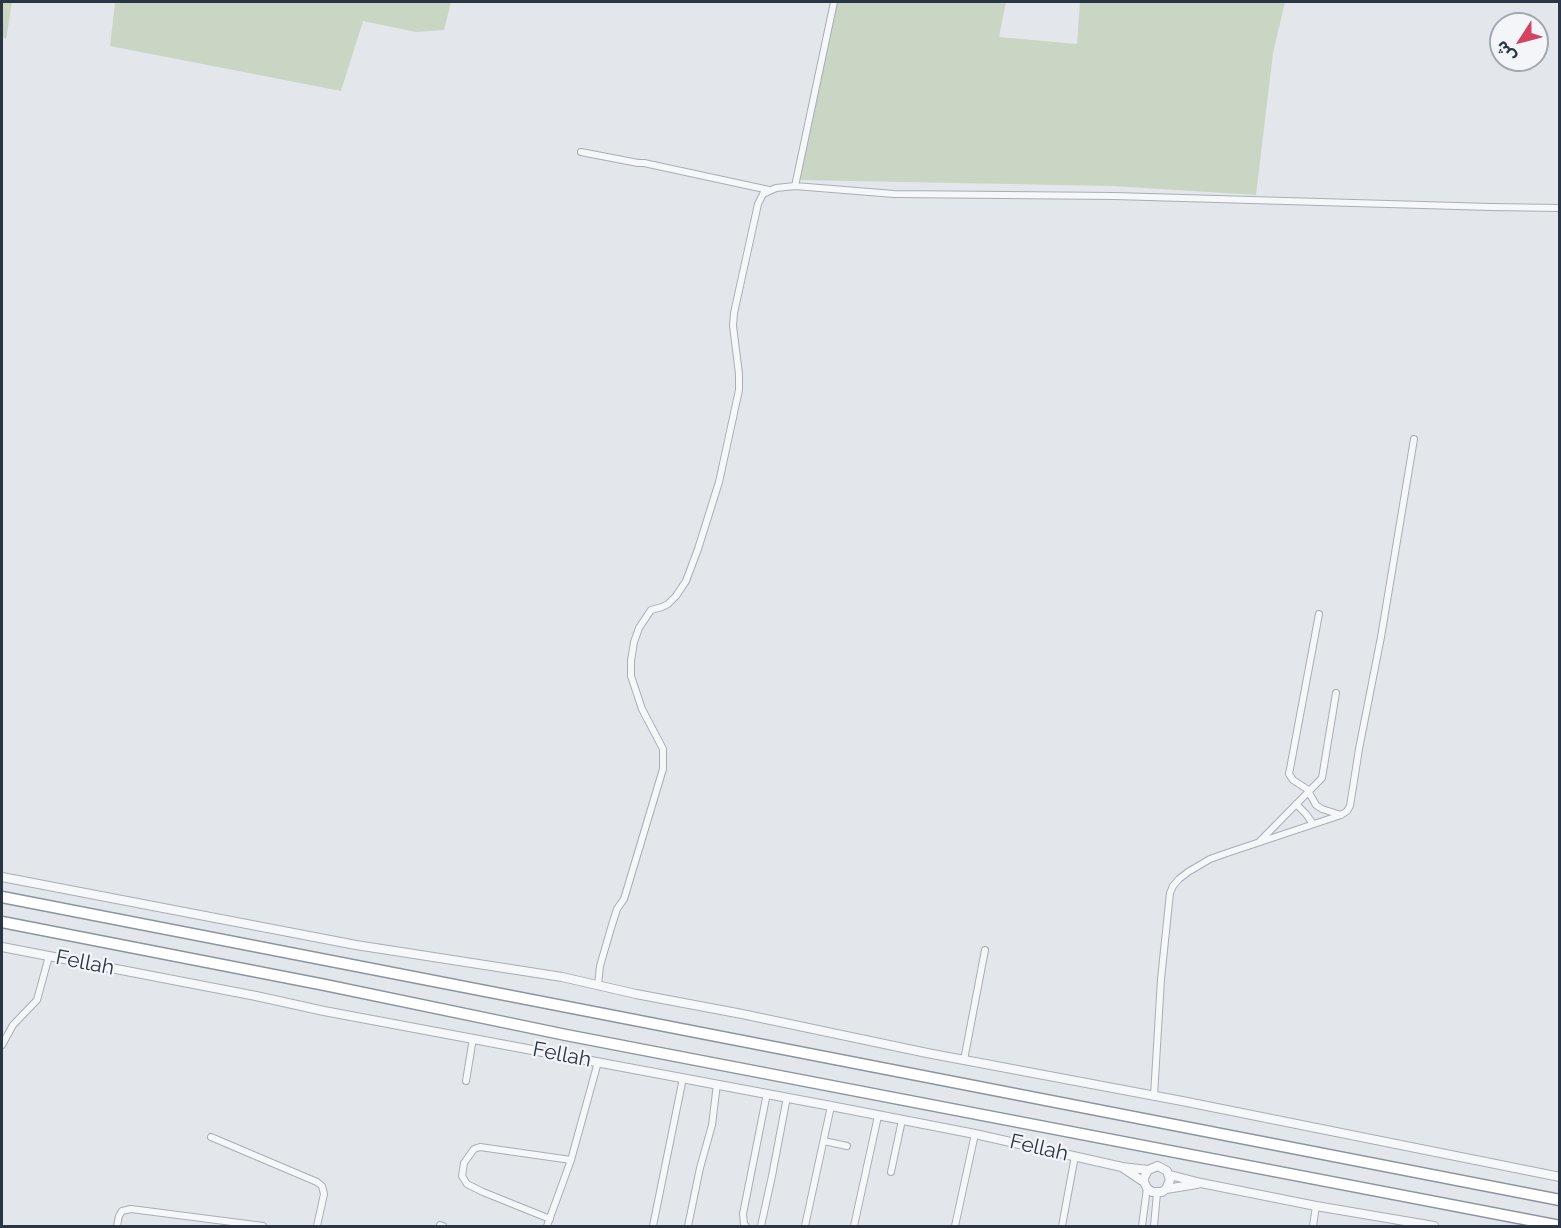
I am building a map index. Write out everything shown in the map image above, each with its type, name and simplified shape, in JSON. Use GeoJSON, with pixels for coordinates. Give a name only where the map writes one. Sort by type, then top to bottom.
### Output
{"type":"FeatureCollection","features":[{"type":"Feature","properties":{"kind":"highway"},"geometry":{"type":"LineString","coordinates":[[2,897],[1560,1200]]}},
{"type":"Feature","properties":{"kind":"highway"},"geometry":{"type":"LineString","coordinates":[[2,922],[567,1035],[1560,1226]]}},
{"type":"Feature","properties":{"kind":"street"},"geometry":{"type":"LineString","coordinates":[[795,186],[834,2]]}},
{"type":"Feature","properties":{"kind":"street"},"geometry":{"type":"LineString","coordinates":[[581,152],[769,190]]}},
{"type":"Feature","properties":{"kind":"street"},"geometry":{"type":"LineString","coordinates":[[598,985],[600,966],[611,928],[617,909],[624,899],[663,769],[663,749],[642,710],[630,675],[634,642],[639,628],[651,610],[668,604],[686,581],[719,482],[739,390],[733,326],[735,306],[763,194],[776,188],[795,186],[894,194],[1114,196],[1560,208]]}},
{"type":"Feature","properties":{"kind":"street"},"geometry":{"type":"LineString","coordinates":[[1154,1095],[1161,979],[1170,893],[1179,879],[1197,866],[1227,853],[1341,815],[1350,806],[1414,439]]}},
{"type":"Feature","properties":{"kind":"street"},"geometry":{"type":"LineString","coordinates":[[1319,614],[1289,774],[1309,792],[1313,802],[1322,809],[1341,815]]}},
{"type":"Feature","properties":{"kind":"street"},"geometry":{"type":"LineString","coordinates":[[1259,842],[1320,781],[1336,693]]}},
{"type":"Feature","properties":{"kind":"street"},"geometry":{"type":"LineString","coordinates":[[1296,804],[1313,824]]}},
{"type":"Feature","properties":{"kind":"street"},"geometry":{"type":"LineString","coordinates":[[2,877],[346,943],[531,972],[1560,1177]]}},
{"type":"Feature","properties":{"kind":"street","name":"Fellah"},"geometry":{"type":"LineString","coordinates":[[2,947],[324,1011],[767,1093],[975,1134],[1122,1167],[1148,1170],[1153,1167],[1163,1168],[1170,1175],[1201,1183],[1434,1227]]}},
{"type":"Feature","properties":{"kind":"street"},"geometry":{"type":"LineString","coordinates":[[964,1060],[985,950]]}},
{"type":"Feature","properties":{"kind":"street"},"geometry":{"type":"LineString","coordinates":[[2,1046],[13,1025],[37,1000],[49,956]]}},
{"type":"Feature","properties":{"kind":"street"},"geometry":{"type":"LineString","coordinates":[[466,1081],[472,1038]]}},
{"type":"Feature","properties":{"kind":"street"},"geometry":{"type":"LineString","coordinates":[[547,1227],[570,1160],[598,1062]]}},
{"type":"Feature","properties":{"kind":"street"},"geometry":{"type":"LineString","coordinates":[[653,1227],[683,1077]]}},
{"type":"Feature","properties":{"kind":"street"},"geometry":{"type":"LineString","coordinates":[[688,1227],[700,1168],[712,1125],[717,1084]]}},
{"type":"Feature","properties":{"kind":"street"},"geometry":{"type":"LineString","coordinates":[[746,1227],[743,1214],[767,1093]]}},
{"type":"Feature","properties":{"kind":"street"},"geometry":{"type":"LineString","coordinates":[[760,1227],[787,1097]]}},
{"type":"Feature","properties":{"kind":"street"},"geometry":{"type":"LineString","coordinates":[[805,1227],[831,1106]]}},
{"type":"Feature","properties":{"kind":"street"},"geometry":{"type":"LineString","coordinates":[[854,1227],[878,1116]]}},
{"type":"Feature","properties":{"kind":"street"},"geometry":{"type":"LineString","coordinates":[[891,1172],[902,1120]]}},
{"type":"Feature","properties":{"kind":"street"},"geometry":{"type":"LineString","coordinates":[[955,1227],[975,1134]]}},
{"type":"Feature","properties":{"kind":"street"},"geometry":{"type":"LineString","coordinates":[[211,1137],[317,1182],[324,1189],[324,1194],[317,1227]]}},
{"type":"Feature","properties":{"kind":"street"},"geometry":{"type":"LineString","coordinates":[[824,1141],[847,1146]]}},
{"type":"Feature","properties":{"kind":"street"},"geometry":{"type":"LineString","coordinates":[[550,1219],[467,1184],[462,1176],[464,1163],[474,1149],[480,1147],[570,1160]]}},
{"type":"Feature","properties":{"kind":"street"},"geometry":{"type":"LineString","coordinates":[[1062,1227],[1076,1156]]}},
{"type":"Feature","properties":{"kind":"street","name":"Fellah"},"geometry":{"type":"LineString","coordinates":[[1122,1167],[1152,1192],[1157,1193],[1201,1183]]}},
{"type":"Feature","properties":{"kind":"street"},"geometry":{"type":"LineString","coordinates":[[1142,1227],[1146,1185],[1144,1178],[1148,1170]]}},
{"type":"Feature","properties":{"kind":"street"},"geometry":{"type":"LineString","coordinates":[[1166,1190],[1170,1175]]}},
{"type":"Feature","properties":{"kind":"street"},"geometry":{"type":"LineString","coordinates":[[1154,1227],[1157,1193]]}},
{"type":"Feature","properties":{"kind":"street"},"geometry":{"type":"LineString","coordinates":[[1313,1227],[1316,1206]]}},
{"type":"Feature","properties":{"kind":"street"},"geometry":{"type":"LineString","coordinates":[[117,1227],[119,1216],[126,1209],[263,1227]]}},
{"type":"Feature","properties":{"kind":"street"},"geometry":{"type":"LineString","coordinates":[[187,1227],[188,1216]]}},
{"type":"Feature","properties":{"kind":"green space"},"geometry":{"type":"Polygon","coordinates":[[[2,2],[12,2],[6,39],[2,37],[2,2]]]}},
{"type":"Feature","properties":{"kind":"green space"},"geometry":{"type":"Polygon","coordinates":[[[115,2],[451,2],[444,30],[416,32],[363,21],[341,91],[110,46],[115,2]]]}},
{"type":"Feature","properties":{"kind":"green space"},"geometry":{"type":"Polygon","coordinates":[[[836,2],[1006,2],[999,37],[1077,44],[1080,2],[1285,2],[1273,53],[1256,195],[1113,186],[798,180],[836,2]]]}}]}
